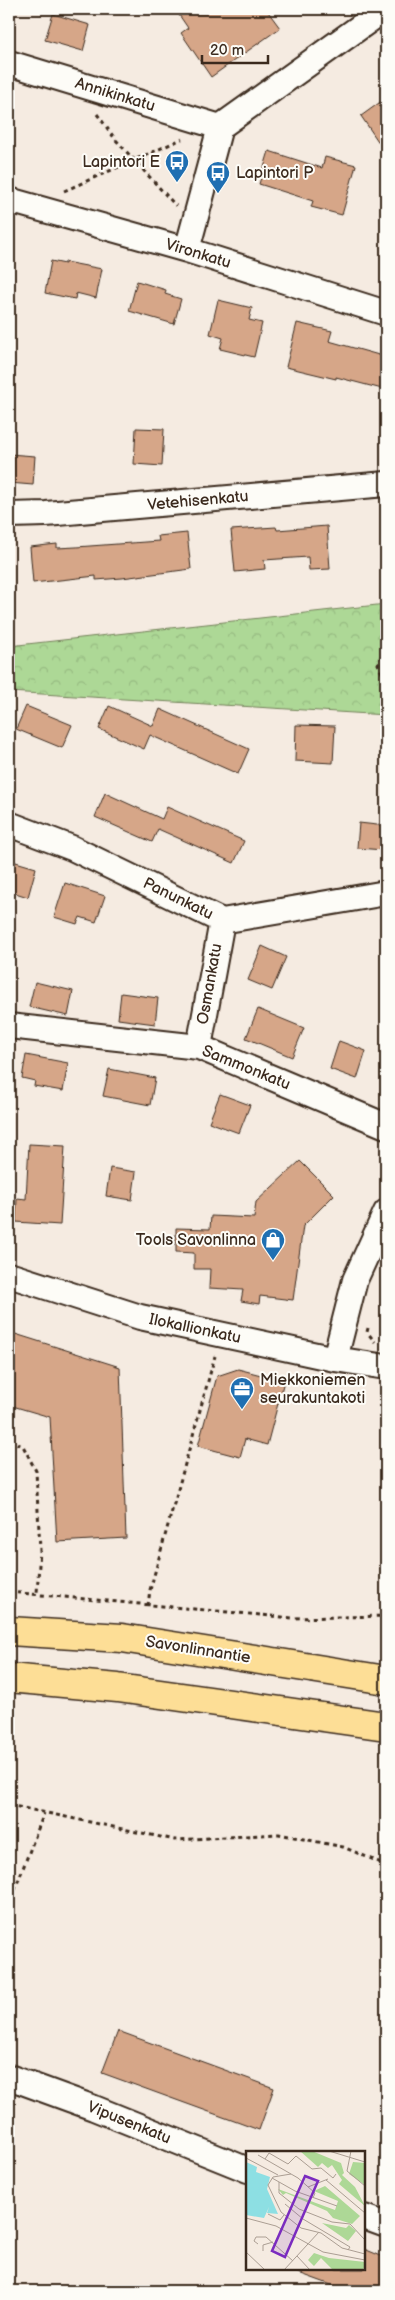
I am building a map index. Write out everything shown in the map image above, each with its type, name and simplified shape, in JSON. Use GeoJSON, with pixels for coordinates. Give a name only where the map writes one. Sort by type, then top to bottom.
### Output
{"type":"FeatureCollection","features":[{"type":"Feature","properties":{"kind":"highway","name":"Savonlinnantie"},"geometry":{"type":"LineString","coordinates":[[9,1631],[122,1638],[386,1680]]}},
{"type":"Feature","properties":{"kind":"highway"},"geometry":{"type":"LineString","coordinates":[[9,1678],[118,1688],[386,1726]]}},
{"type":"Feature","properties":{"kind":"street"},"geometry":{"type":"LineString","coordinates":[[187,250],[209,126],[384,9]]}},
{"type":"Feature","properties":{"kind":"street","name":"Annikinkatu"},"geometry":{"type":"LineString","coordinates":[[9,63],[209,126]]}},
{"type":"Feature","properties":{"kind":"street","name":"Vironkatu"},"geometry":{"type":"LineString","coordinates":[[9,200],[187,250],[386,313]]}},
{"type":"Feature","properties":{"kind":"street","name":"Vetehisenkatu"},"geometry":{"type":"LineString","coordinates":[[9,515],[46,514],[386,484]]}},
{"type":"Feature","properties":{"kind":"street","name":"Panunkatu"},"geometry":{"type":"LineString","coordinates":[[9,824],[72,848],[222,920],[386,893]]}},
{"type":"Feature","properties":{"kind":"street","name":"Osmankatu"},"geometry":{"type":"LineString","coordinates":[[199,1047],[222,920]]}},
{"type":"Feature","properties":{"kind":"street","name":"Sammonkatu"},"geometry":{"type":"LineString","coordinates":[[9,1026],[199,1047],[386,1126]]}},
{"type":"Feature","properties":{"kind":"street"},"geometry":{"type":"LineString","coordinates":[[334,1359],[355,1280],[386,1212]]}},
{"type":"Feature","properties":{"kind":"street","name":"Ilokallionkatu"},"geometry":{"type":"LineString","coordinates":[[9,1276],[140,1317],[222,1335],[334,1359],[382,1356]]}},
{"type":"Feature","properties":{"kind":"street","name":"Vipusenkatu"},"geometry":{"type":"LineString","coordinates":[[9,2077],[94,2108],[246,2169]]}},
{"type":"Feature","properties":{"kind":"street"},"geometry":{"type":"LineString","coordinates":[[365,2217],[386,2225]]}},
{"type":"Feature","properties":{"kind":"path"},"geometry":{"type":"LineString","coordinates":[[74,83],[135,161],[182,212]]}},
{"type":"Feature","properties":{"kind":"path"},"geometry":{"type":"LineString","coordinates":[[58,194],[135,161],[209,126]]}},
{"type":"Feature","properties":{"kind":"path"},"geometry":{"type":"LineString","coordinates":[[386,648],[378,664],[386,682]]}},
{"type":"Feature","properties":{"kind":"path"},"geometry":{"type":"LineString","coordinates":[[369,1325],[367,1332],[382,1356]]}},
{"type":"Feature","properties":{"kind":"path"},"geometry":{"type":"LineString","coordinates":[[148,1606],[150,1590],[222,1335]]}},
{"type":"Feature","properties":{"kind":"path"},"geometry":{"type":"LineString","coordinates":[[9,1441],[23,1446],[36,1471],[40,1550],[37,1593]]}},
{"type":"Feature","properties":{"kind":"path"},"geometry":{"type":"LineString","coordinates":[[9,1592],[37,1593],[148,1606],[293,1618],[386,1616]]}},
{"type":"Feature","properties":{"kind":"path"},"geometry":{"type":"LineString","coordinates":[[9,1805],[175,1840],[280,1834],[343,1847],[386,1865]]}},
{"type":"Feature","properties":{"kind":"path"},"geometry":{"type":"LineString","coordinates":[[9,1905],[44,1813]]}},
{"type":"Feature","properties":{"kind":"green space"},"geometry":{"type":"Polygon","coordinates":[[[386,604],[386,715],[9,692],[9,646],[386,604]]]}},
{"type":"Feature","properties":{"kind":"building"},"geometry":{"type":"Polygon","coordinates":[[[175,9],[266,9],[280,28],[211,77],[181,33],[188,28],[175,9]]]}},
{"type":"Feature","properties":{"kind":"building"},"geometry":{"type":"Polygon","coordinates":[[[53,14],[90,25],[83,51],[45,40],[53,14]]]}},
{"type":"Feature","properties":{"kind":"building"},"geometry":{"type":"Polygon","coordinates":[[[386,98],[386,153],[361,116],[386,98]]]}},
{"type":"Feature","properties":{"kind":"building"},"geometry":{"type":"Polygon","coordinates":[[[269,151],[322,168],[325,157],[356,165],[342,215],[311,207],[313,201],[259,184],[269,151]]]}},
{"type":"Feature","properties":{"kind":"building"},"geometry":{"type":"Polygon","coordinates":[[[51,261],[102,269],[96,298],[76,293],[75,299],[45,293],[51,261]]]}},
{"type":"Feature","properties":{"kind":"building"},"geometry":{"type":"Polygon","coordinates":[[[137,281],[166,290],[165,294],[181,299],[174,324],[129,311],[137,281]]]}},
{"type":"Feature","properties":{"kind":"building"},"geometry":{"type":"Polygon","coordinates":[[[218,300],[252,308],[249,320],[262,323],[254,357],[220,349],[223,338],[210,334],[218,300]]]}},
{"type":"Feature","properties":{"kind":"building"},"geometry":{"type":"Polygon","coordinates":[[[297,323],[332,331],[329,341],[386,357],[386,390],[286,367],[297,323]]]}},
{"type":"Feature","properties":{"kind":"building"},"geometry":{"type":"Polygon","coordinates":[[[136,428],[164,429],[162,466],[134,464],[136,428]]]}},
{"type":"Feature","properties":{"kind":"building"},"geometry":{"type":"Polygon","coordinates":[[[9,454],[35,456],[33,485],[9,483],[9,454]]]}},
{"type":"Feature","properties":{"kind":"building"},"geometry":{"type":"Polygon","coordinates":[[[327,526],[330,569],[309,570],[308,557],[264,560],[265,569],[235,572],[231,530],[276,527],[277,530],[327,526]]]}},
{"type":"Feature","properties":{"kind":"building"},"geometry":{"type":"Polygon","coordinates":[[[187,533],[191,569],[122,578],[96,580],[96,576],[33,583],[30,547],[57,544],[57,548],[159,541],[158,536],[187,533]]]}},
{"type":"Feature","properties":{"kind":"building"},"geometry":{"type":"Polygon","coordinates":[[[26,706],[72,725],[62,748],[16,729],[26,706]]]}},
{"type":"Feature","properties":{"kind":"building"},"geometry":{"type":"Polygon","coordinates":[[[109,706],[153,726],[160,709],[249,749],[238,774],[150,735],[144,749],[99,729],[109,706]]]}},
{"type":"Feature","properties":{"kind":"building"},"geometry":{"type":"Polygon","coordinates":[[[296,725],[335,726],[333,763],[295,761],[296,725]]]}},
{"type":"Feature","properties":{"kind":"building"},"geometry":{"type":"Polygon","coordinates":[[[105,793],[162,819],[167,807],[244,841],[234,863],[158,829],[152,842],[95,817],[105,793]]]}},
{"type":"Feature","properties":{"kind":"building"},"geometry":{"type":"Polygon","coordinates":[[[359,823],[386,826],[384,850],[357,848],[359,823]]]}},
{"type":"Feature","properties":{"kind":"building"},"geometry":{"type":"Polygon","coordinates":[[[9,860],[36,868],[28,897],[9,891],[9,860]]]}},
{"type":"Feature","properties":{"kind":"building"},"geometry":{"type":"Polygon","coordinates":[[[65,883],[105,896],[96,922],[80,917],[77,924],[54,917],[65,883]]]}},
{"type":"Feature","properties":{"kind":"building"},"geometry":{"type":"Polygon","coordinates":[[[262,946],[286,957],[272,990],[248,980],[262,946]]]}},
{"type":"Feature","properties":{"kind":"building"},"geometry":{"type":"Polygon","coordinates":[[[35,982],[73,991],[68,1016],[29,1007],[35,982]]]}},
{"type":"Feature","properties":{"kind":"building"},"geometry":{"type":"Polygon","coordinates":[[[121,993],[158,998],[155,1024],[118,1019],[121,993]]]}},
{"type":"Feature","properties":{"kind":"building"},"geometry":{"type":"Polygon","coordinates":[[[258,1009],[304,1028],[292,1057],[246,1038],[258,1009]]]}},
{"type":"Feature","properties":{"kind":"building"},"geometry":{"type":"Polygon","coordinates":[[[339,1041],[366,1051],[357,1079],[330,1069],[339,1041]]]}},
{"type":"Feature","properties":{"kind":"building"},"geometry":{"type":"Polygon","coordinates":[[[26,1055],[68,1063],[63,1091],[34,1086],[35,1081],[22,1078],[26,1055]]]}},
{"type":"Feature","properties":{"kind":"building"},"geometry":{"type":"Polygon","coordinates":[[[109,1069],[155,1078],[150,1105],[103,1096],[109,1069]]]}},
{"type":"Feature","properties":{"kind":"building"},"geometry":{"type":"Polygon","coordinates":[[[220,1094],[250,1105],[239,1133],[209,1122],[220,1094]]]}},
{"type":"Feature","properties":{"kind":"building"},"geometry":{"type":"Polygon","coordinates":[[[29,1144],[65,1146],[60,1225],[16,1222],[17,1198],[26,1199],[29,1144]]]}},
{"type":"Feature","properties":{"kind":"building","name":"Tools Savonlinna"},"geometry":{"type":"Polygon","coordinates":[[[300,1161],[334,1195],[303,1226],[293,1300],[260,1296],[259,1304],[241,1301],[243,1290],[209,1288],[210,1269],[194,1269],[194,1253],[176,1252],[176,1228],[210,1229],[211,1216],[254,1218],[256,1202],[300,1161]]]}},
{"type":"Feature","properties":{"kind":"building"},"geometry":{"type":"Polygon","coordinates":[[[110,1168],[136,1172],[132,1200],[106,1196],[110,1168]]]}},
{"type":"Feature","properties":{"kind":"building"},"geometry":{"type":"Polygon","coordinates":[[[9,1332],[120,1367],[126,1538],[57,1542],[50,1417],[9,1405],[9,1332]]]}},
{"type":"Feature","properties":{"kind":"building","name":"Miekkoniemen seurakuntakoti"},"geometry":{"type":"Polygon","coordinates":[[[238,1369],[284,1381],[267,1445],[245,1439],[240,1457],[198,1446],[217,1376],[238,1369]]]}},
{"type":"Feature","properties":{"kind":"building"},"geometry":{"type":"Polygon","coordinates":[[[118,2031],[274,2088],[259,2130],[102,2073],[118,2031]]]}},
{"type":"Feature","properties":{"kind":"building"},"geometry":{"type":"Polygon","coordinates":[[[365,2249],[386,2258],[386,2291],[348,2291],[293,2271],[365,2270],[365,2249]]]}},
{"type":"Feature","properties":{"kind":"place","name":"Lapintori E"},"geometry":{"type":"Point","coordinates":[177,183]}},
{"type":"Feature","properties":{"kind":"place","name":"Lapintori P"},"geometry":{"type":"Point","coordinates":[218,194]}},
{"type":"Feature","properties":{"kind":"place","name":"Tools Savonlinna"},"geometry":{"type":"Point","coordinates":[273,1261]}},
{"type":"Feature","properties":{"kind":"place","name":"Miekkoniemen seurakuntakoti"},"geometry":{"type":"Point","coordinates":[242,1410]}}]}
